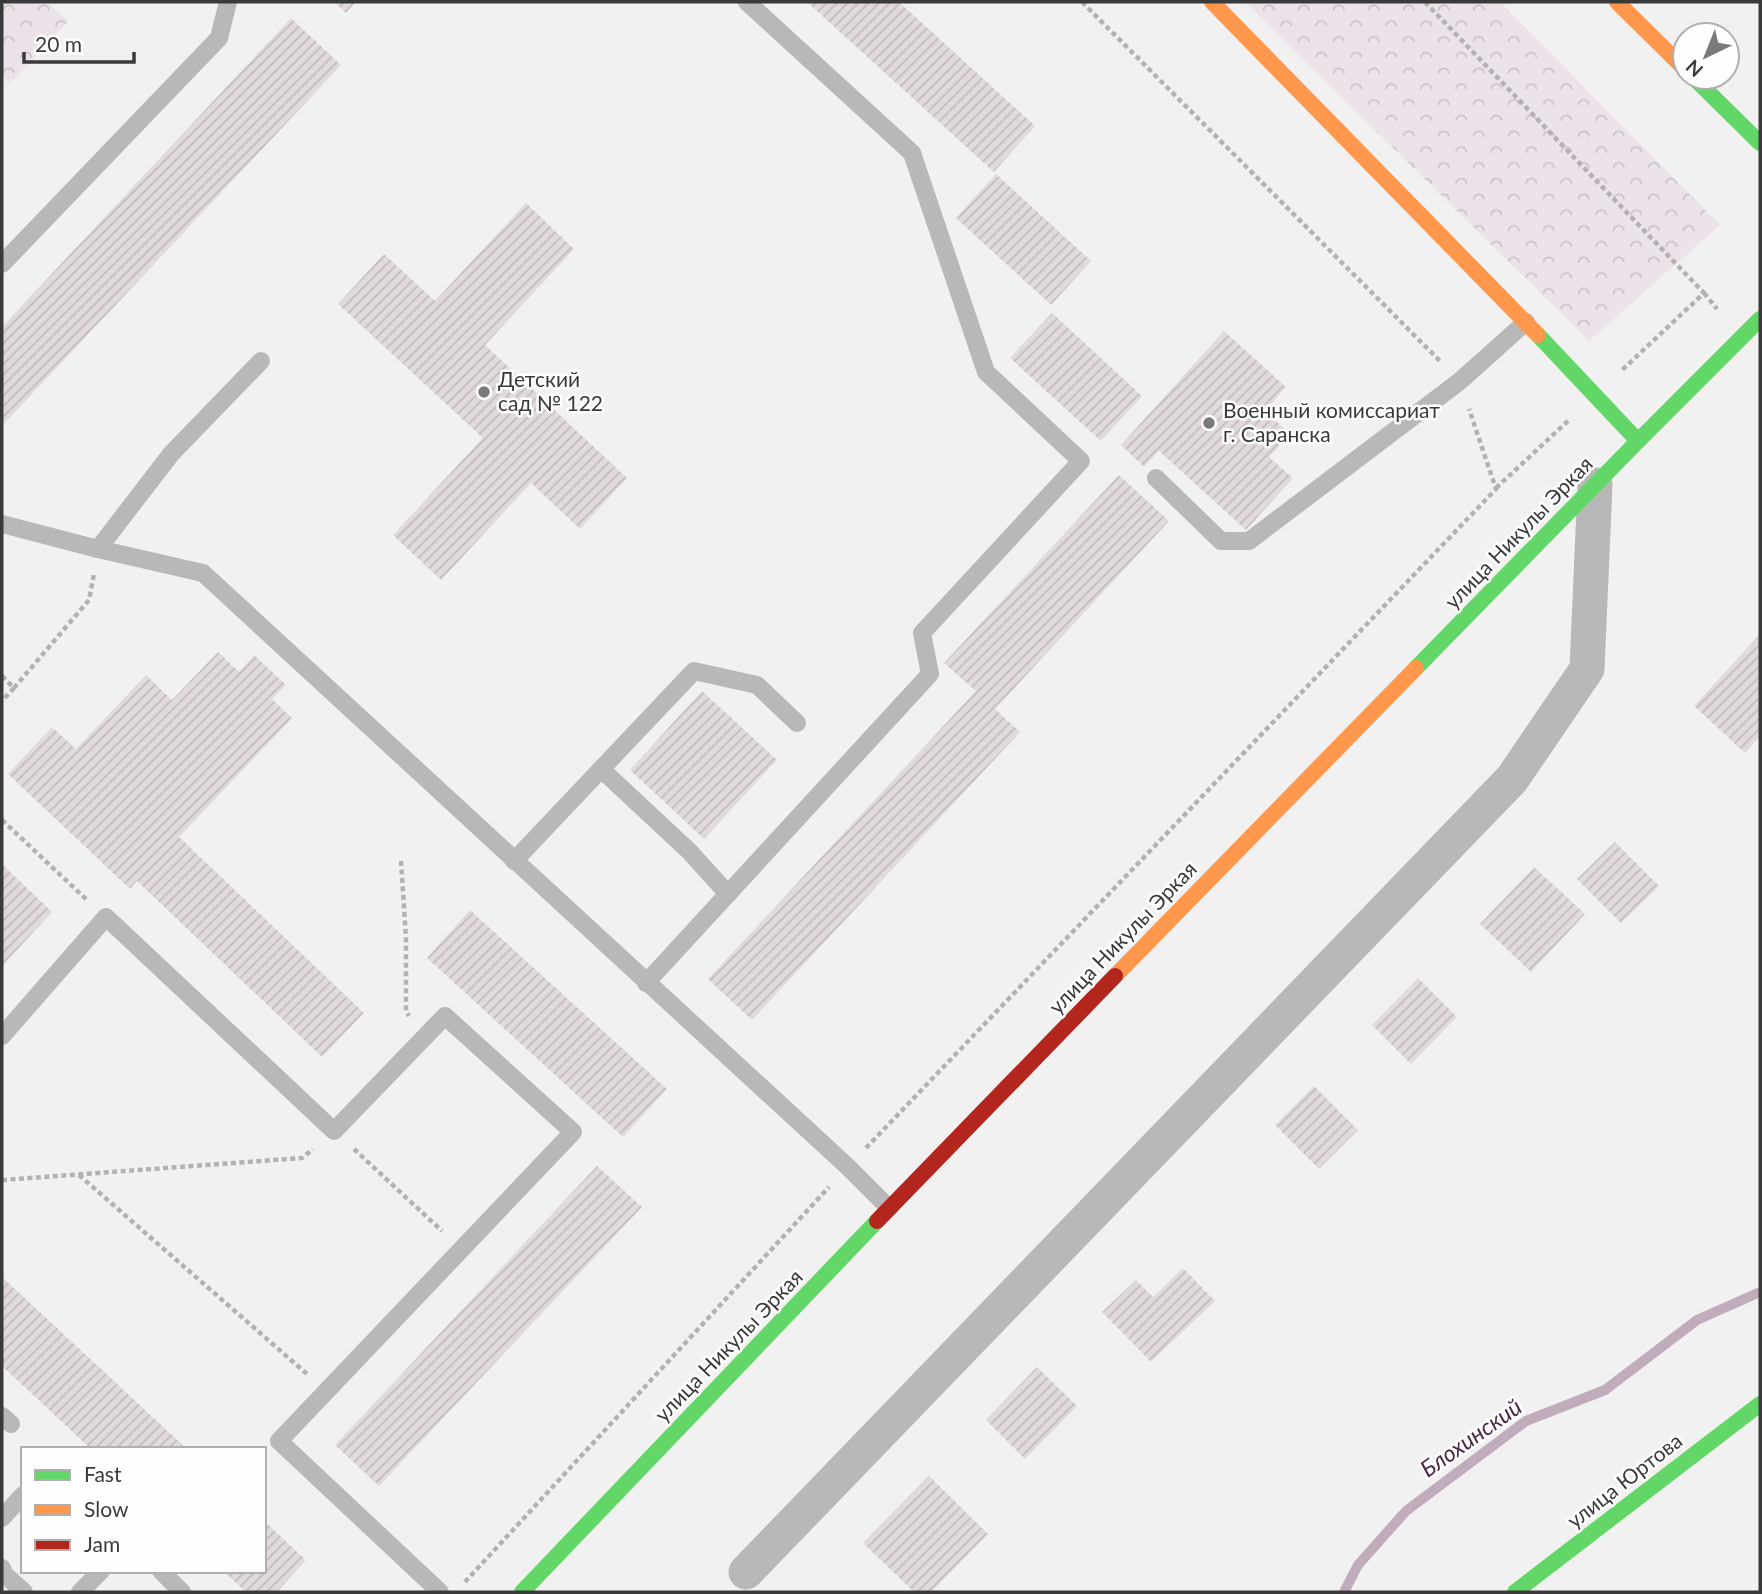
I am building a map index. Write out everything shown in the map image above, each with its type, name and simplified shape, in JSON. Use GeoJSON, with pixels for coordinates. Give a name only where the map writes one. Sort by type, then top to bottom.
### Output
{"type":"FeatureCollection","features":[{"type":"Feature","properties":{"kind":"street"},"geometry":{"type":"LineString","coordinates":[[1212,2],[1526,323],[1637,442]]}},
{"type":"Feature","properties":{"kind":"street"},"geometry":{"type":"LineString","coordinates":[[1617,2],[1671,55]]}},
{"type":"Feature","properties":{"kind":"street"},"geometry":{"type":"LineString","coordinates":[[1707,91],[1760,143]]}},
{"type":"Feature","properties":{"kind":"street","name":"улица Никулы Эркая"},"geometry":{"type":"LineString","coordinates":[[522,1592],[889,1208],[1760,319]]}},
{"type":"Feature","properties":{"kind":"street"},"geometry":{"type":"LineString","coordinates":[[746,1572],[1512,779],[1587,669],[1595,485]]}},
{"type":"Feature","properties":{"kind":"street","name":"улица Юртова"},"geometry":{"type":"LineString","coordinates":[[1515,1592],[1760,1404]]}},
{"type":"Feature","properties":{"kind":"lane"},"geometry":{"type":"LineString","coordinates":[[2,264],[219,38],[228,2]]}},
{"type":"Feature","properties":{"kind":"lane"},"geometry":{"type":"LineString","coordinates":[[646,983],[930,674],[922,633],[1080,461],[986,372],[912,153],[747,2]]}},
{"type":"Feature","properties":{"kind":"lane"},"geometry":{"type":"LineString","coordinates":[[1157,478],[1221,541],[1249,541],[1460,381],[1526,323]]}},
{"type":"Feature","properties":{"kind":"lane"},"geometry":{"type":"LineString","coordinates":[[98,549],[171,454],[261,361]]}},
{"type":"Feature","properties":{"kind":"lane"},"geometry":{"type":"LineString","coordinates":[[2,524],[204,573],[848,1167],[889,1208]]}},
{"type":"Feature","properties":{"kind":"lane"},"geometry":{"type":"LineString","coordinates":[[514,861],[694,671],[757,685],[797,723]]}},
{"type":"Feature","properties":{"kind":"lane"},"geometry":{"type":"LineString","coordinates":[[601,769],[689,851],[728,894]]}},
{"type":"Feature","properties":{"kind":"lane"},"geometry":{"type":"LineString","coordinates":[[2,1036],[106,917],[334,1131],[445,1016],[573,1132],[279,1441],[440,1592]]}},
{"type":"Feature","properties":{"kind":"lane"},"geometry":{"type":"LineString","coordinates":[[2,1518],[21,1497]]}},
{"type":"Feature","properties":{"kind":"lane"},"geometry":{"type":"LineString","coordinates":[[2,1568],[4,1574],[24,1592]]}},
{"type":"Feature","properties":{"kind":"lane"},"geometry":{"type":"LineString","coordinates":[[80,1592],[99,1573]]}},
{"type":"Feature","properties":{"kind":"lane"},"geometry":{"type":"LineString","coordinates":[[162,1573],[182,1592]]}},
{"type":"Feature","properties":{"kind":"path"},"geometry":{"type":"LineString","coordinates":[[1082,2],[1460,381],[1496,489]]}},
{"type":"Feature","properties":{"kind":"path"},"geometry":{"type":"LineString","coordinates":[[465,1582],[848,1167],[1496,489],[1704,293],[1424,2]]}},
{"type":"Feature","properties":{"kind":"path"},"geometry":{"type":"LineString","coordinates":[[2,701],[89,600],[98,549]]}},
{"type":"Feature","properties":{"kind":"path"},"geometry":{"type":"LineString","coordinates":[[2,676],[14,688]]}},
{"type":"Feature","properties":{"kind":"path"},"geometry":{"type":"LineString","coordinates":[[2,820],[106,917]]}},
{"type":"Feature","properties":{"kind":"path"},"geometry":{"type":"LineString","coordinates":[[401,861],[406,938],[405,1011],[423,1038]]}},
{"type":"Feature","properties":{"kind":"path"},"geometry":{"type":"LineString","coordinates":[[2,1180],[302,1158],[334,1131],[461,1248]]}},
{"type":"Feature","properties":{"kind":"path"},"geometry":{"type":"LineString","coordinates":[[78,1175],[326,1391]]}},
{"type":"Feature","properties":{"kind":"green space"},"geometry":{"type":"Polygon","coordinates":[[[2,2],[47,2],[68,21],[10,84],[2,76],[2,2]]]}},
{"type":"Feature","properties":{"kind":"green space"},"geometry":{"type":"Polygon","coordinates":[[[1245,2],[1500,2],[1720,225],[1589,341],[1245,2]]]}},
{"type":"Feature","properties":{"kind":"building"},"geometry":{"type":"Polygon","coordinates":[[[334,2],[356,2],[346,13],[334,2]]]}},
{"type":"Feature","properties":{"kind":"building"},"geometry":{"type":"Polygon","coordinates":[[[807,2],[899,2],[1035,126],[994,172],[807,2]]]}},
{"type":"Feature","properties":{"kind":"building"},"geometry":{"type":"Polygon","coordinates":[[[291,18],[341,65],[2,426],[2,327],[291,18]]]}},
{"type":"Feature","properties":{"kind":"building"},"geometry":{"type":"Polygon","coordinates":[[[996,174],[1091,261],[1051,305],[956,218],[996,174]]]}},
{"type":"Feature","properties":{"kind":"building","name":"Детский сад № 122"},"geometry":{"type":"Polygon","coordinates":[[[526,203],[574,249],[485,345],[627,478],[580,529],[531,483],[441,580],[393,535],[483,438],[338,304],[384,254],[435,301],[526,203]]]}},
{"type":"Feature","properties":{"kind":"building"},"geometry":{"type":"Polygon","coordinates":[[[1052,313],[1142,396],[1101,441],[1010,358],[1052,313]]]}},
{"type":"Feature","properties":{"kind":"building","name":"Военный комиссариат г. Саранска"},"geometry":{"type":"Polygon","coordinates":[[[1224,331],[1286,387],[1265,411],[1290,434],[1269,457],[1293,478],[1246,530],[1159,451],[1144,467],[1121,445],[1224,331]]]}},
{"type":"Feature","properties":{"kind":"building"},"geometry":{"type":"Polygon","coordinates":[[[1119,475],[1169,521],[995,709],[1020,732],[752,1020],[708,979],[976,691],[944,663],[1119,475]]]}},
{"type":"Feature","properties":{"kind":"building"},"geometry":{"type":"Polygon","coordinates":[[[1760,634],[1760,736],[1745,753],[1694,706],[1760,634]]]}},
{"type":"Feature","properties":{"kind":"building"},"geometry":{"type":"Polygon","coordinates":[[[218,652],[239,672],[254,655],[286,685],[272,699],[292,718],[179,837],[364,1013],[322,1057],[137,881],[130,889],[8,774],[52,727],[76,749],[146,675],[172,700],[218,652]]]}},
{"type":"Feature","properties":{"kind":"building"},"geometry":{"type":"Polygon","coordinates":[[[702,691],[777,760],[704,839],[630,770],[702,691]]]}},
{"type":"Feature","properties":{"kind":"building"},"geometry":{"type":"Polygon","coordinates":[[[1615,842],[1659,886],[1621,923],[1577,879],[1615,842]]]}},
{"type":"Feature","properties":{"kind":"building"},"geometry":{"type":"Polygon","coordinates":[[[2,866],[52,912],[2,966],[2,866]]]}},
{"type":"Feature","properties":{"kind":"building"},"geometry":{"type":"Polygon","coordinates":[[[1534,867],[1585,914],[1531,972],[1480,924],[1534,867]]]}},
{"type":"Feature","properties":{"kind":"building"},"geometry":{"type":"Polygon","coordinates":[[[470,910],[667,1089],[623,1137],[427,958],[470,910]]]}},
{"type":"Feature","properties":{"kind":"building"},"geometry":{"type":"Polygon","coordinates":[[[1418,978],[1457,1017],[1411,1064],[1372,1025],[1418,978]]]}},
{"type":"Feature","properties":{"kind":"building"},"geometry":{"type":"Polygon","coordinates":[[[1314,1086],[1358,1130],[1319,1169],[1275,1125],[1314,1086]]]}},
{"type":"Feature","properties":{"kind":"building"},"geometry":{"type":"Polygon","coordinates":[[[597,1166],[642,1207],[379,1486],[335,1445],[597,1166]]]}},
{"type":"Feature","properties":{"kind":"building"},"geometry":{"type":"Polygon","coordinates":[[[1183,1268],[1215,1301],[1151,1362],[1102,1312],[1136,1280],[1153,1297],[1183,1268]]]}},
{"type":"Feature","properties":{"kind":"building"},"geometry":{"type":"Polygon","coordinates":[[[2,1277],[185,1447],[89,1447],[2,1366],[2,1277]]]}},
{"type":"Feature","properties":{"kind":"building"},"geometry":{"type":"Polygon","coordinates":[[[1037,1367],[1077,1406],[1025,1459],[986,1420],[1037,1367]]]}},
{"type":"Feature","properties":{"kind":"building"},"geometry":{"type":"Polygon","coordinates":[[[929,1476],[988,1534],[931,1592],[914,1592],[863,1543],[929,1476]]]}},
{"type":"Feature","properties":{"kind":"building"},"geometry":{"type":"Polygon","coordinates":[[[266,1523],[306,1560],[277,1592],[246,1592],[225,1573],[266,1573],[266,1523]]]}},
{"type":"Feature","properties":{"kind":"waterway","name":"Блохинский"},"geometry":{"type":"LineString","coordinates":[[1344,1592],[1358,1565],[1406,1511],[1526,1421],[1605,1390],[1697,1320],[1760,1292]]}},
{"type":"Feature","properties":{"kind":"traffic: fast"},"geometry":{"type":"LineString","coordinates":[[1707,91],[1760,143]]}},
{"type":"Feature","properties":{"kind":"traffic: fast"},"geometry":{"type":"LineString","coordinates":[[1416,668],[1760,319]]}},
{"type":"Feature","properties":{"kind":"traffic: fast"},"geometry":{"type":"LineString","coordinates":[[1538,335],[1638,441]]}},
{"type":"Feature","properties":{"kind":"traffic: fast"},"geometry":{"type":"LineString","coordinates":[[522,1592],[877,1221]]}},
{"type":"Feature","properties":{"kind":"traffic: fast"},"geometry":{"type":"LineString","coordinates":[[1515,1592],[1760,1404]]}},
{"type":"Feature","properties":{"kind":"traffic: slow"},"geometry":{"type":"LineString","coordinates":[[1212,2],[1538,335]]}},
{"type":"Feature","properties":{"kind":"traffic: slow"},"geometry":{"type":"LineString","coordinates":[[1617,2],[1671,55]]}},
{"type":"Feature","properties":{"kind":"traffic: slow"},"geometry":{"type":"LineString","coordinates":[[1115,976],[1416,668]]}},
{"type":"Feature","properties":{"kind":"traffic: jam"},"geometry":{"type":"LineString","coordinates":[[877,1221],[1115,976]]}},
{"type":"Feature","properties":{"kind":"place","name":"Детский сад № 122"},"geometry":{"type":"Point","coordinates":[484,392]}},
{"type":"Feature","properties":{"kind":"place","name":"Военный комиссариат г. Саранска"},"geometry":{"type":"Point","coordinates":[1209,423]}}]}
